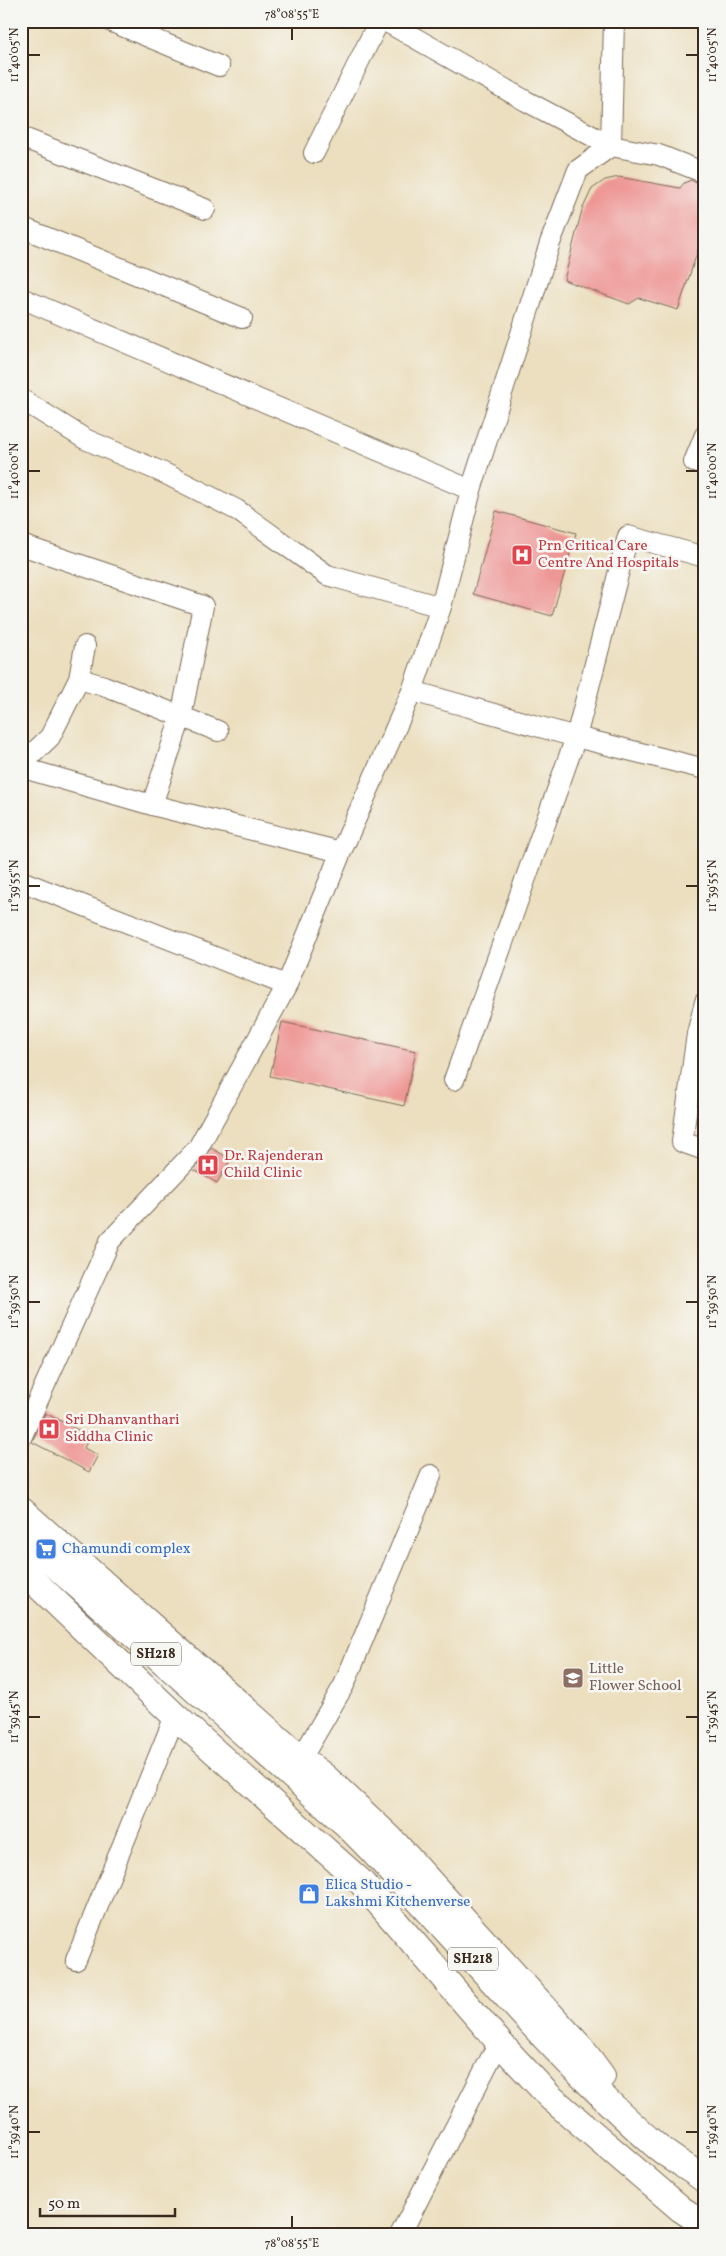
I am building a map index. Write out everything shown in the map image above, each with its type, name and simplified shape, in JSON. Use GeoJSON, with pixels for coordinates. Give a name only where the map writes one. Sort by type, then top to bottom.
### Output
{"type":"FeatureCollection","features":[{"type":"Feature","properties":{"kind":"main road"},"geometry":{"type":"LineString","coordinates":[[21,1510],[301,1759],[325,1777],[390,1838],[582,2049],[656,2146]]}},
{"type":"Feature","properties":{"kind":"main road","name":"SH218"},"geometry":{"type":"LineString","coordinates":[[21,1535],[347,1825],[395,1872],[546,2040],[656,2146],[705,2180]]}},
{"type":"Feature","properties":{"kind":"main road","name":"SH218"},"geometry":{"type":"LineString","coordinates":[[21,1555],[102,1625],[376,1880],[538,2055],[626,2160],[681,2209],[705,2225]]}},
{"type":"Feature","properties":{"kind":"main road"},"geometry":{"type":"LineString","coordinates":[[21,1569],[175,1716],[361,1882],[500,2042],[550,2096],[626,2160]]}},
{"type":"Feature","properties":{"kind":"street"},"geometry":{"type":"LineString","coordinates":[[110,21],[219,66]]}},
{"type":"Feature","properties":{"kind":"street"},"geometry":{"type":"LineString","coordinates":[[314,153],[379,21]]}},
{"type":"Feature","properties":{"kind":"street"},"geometry":{"type":"LineString","coordinates":[[385,21],[526,101],[611,146],[659,156],[705,173]]}},
{"type":"Feature","properties":{"kind":"street"},"geometry":{"type":"LineString","coordinates":[[611,146],[614,21]]}},
{"type":"Feature","properties":{"kind":"street"},"geometry":{"type":"LineString","coordinates":[[21,137],[205,209]]}},
{"type":"Feature","properties":{"kind":"street"},"geometry":{"type":"LineString","coordinates":[[21,1438],[110,1241],[198,1148],[286,987],[412,691],[441,607],[471,490],[550,243],[578,170],[611,146]]}},
{"type":"Feature","properties":{"kind":"street"},"geometry":{"type":"LineString","coordinates":[[21,227],[242,318]]}},
{"type":"Feature","properties":{"kind":"street"},"geometry":{"type":"LineString","coordinates":[[21,298],[471,490]]}},
{"type":"Feature","properties":{"kind":"street"},"geometry":{"type":"LineString","coordinates":[[21,398],[85,439],[166,474],[237,510],[327,575],[441,607]]}},
{"type":"Feature","properties":{"kind":"street"},"geometry":{"type":"LineString","coordinates":[[694,462],[705,435]]}},
{"type":"Feature","properties":{"kind":"street"},"geometry":{"type":"LineString","coordinates":[[454,1080],[576,737],[628,536],[705,557]]}},
{"type":"Feature","properties":{"kind":"street"},"geometry":{"type":"LineString","coordinates":[[21,545],[204,606],[181,717],[152,805]]}},
{"type":"Feature","properties":{"kind":"street"},"geometry":{"type":"LineString","coordinates":[[85,646],[79,679],[50,737],[24,769],[152,805],[342,852]]}},
{"type":"Feature","properties":{"kind":"street"},"geometry":{"type":"LineString","coordinates":[[79,679],[218,731]]}},
{"type":"Feature","properties":{"kind":"street"},"geometry":{"type":"LineString","coordinates":[[412,691],[576,737],[705,770]]}},
{"type":"Feature","properties":{"kind":"street"},"geometry":{"type":"LineString","coordinates":[[21,881],[276,981],[286,987]]}},
{"type":"Feature","properties":{"kind":"street"},"geometry":{"type":"LineString","coordinates":[[705,1002],[682,1142],[705,1150]]}},
{"type":"Feature","properties":{"kind":"street"},"geometry":{"type":"LineString","coordinates":[[301,1759],[344,1685],[431,1475]]}},
{"type":"Feature","properties":{"kind":"street"},"geometry":{"type":"LineString","coordinates":[[76,1960],[175,1716]]}},
{"type":"Feature","properties":{"kind":"street"},"geometry":{"type":"LineString","coordinates":[[400,2235],[500,2042]]}},
{"type":"Feature","properties":{"kind":"building"},"geometry":{"type":"Polygon","coordinates":[[[619,177],[680,188],[684,183],[691,180],[705,188],[705,219],[701,241],[678,310],[639,298],[629,304],[564,280],[582,210],[592,189],[605,180],[619,177]]]}},
{"type":"Feature","properties":{"kind":"building"},"geometry":{"type":"Polygon","coordinates":[[[496,511],[576,533],[552,616],[473,594],[496,511]]]}},
{"type":"Feature","properties":{"kind":"building"},"geometry":{"type":"Polygon","coordinates":[[[282,1022],[416,1051],[404,1106],[270,1076],[282,1022]]]}},
{"type":"Feature","properties":{"kind":"building"},"geometry":{"type":"Polygon","coordinates":[[[211,1148],[231,1159],[217,1183],[194,1170],[211,1148]]]}},
{"type":"Feature","properties":{"kind":"building"},"geometry":{"type":"Polygon","coordinates":[[[45,1413],[90,1436],[84,1448],[98,1455],[89,1472],[32,1442],[45,1413]]]}},
{"type":"Feature","properties":{"kind":"place","name":"Prn Critical Care Centre And Hospitals"},"geometry":{"type":"Point","coordinates":[522,555]}},
{"type":"Feature","properties":{"kind":"place","name":"Dr. Rajenderan Child Clinic"},"geometry":{"type":"Point","coordinates":[208,1165]}},
{"type":"Feature","properties":{"kind":"place","name":"Sri Dhanvanthari Siddha Clinic"},"geometry":{"type":"Point","coordinates":[49,1429]}},
{"type":"Feature","properties":{"kind":"place","name":"Chamundi complex"},"geometry":{"type":"Point","coordinates":[46,1549]}},
{"type":"Feature","properties":{"kind":"place","name":"Little Flower School"},"geometry":{"type":"Point","coordinates":[573,1678]}},
{"type":"Feature","properties":{"kind":"place","name":"Elica Studio - Lakshmi Kitchenverse"},"geometry":{"type":"Point","coordinates":[309,1894]}}]}
